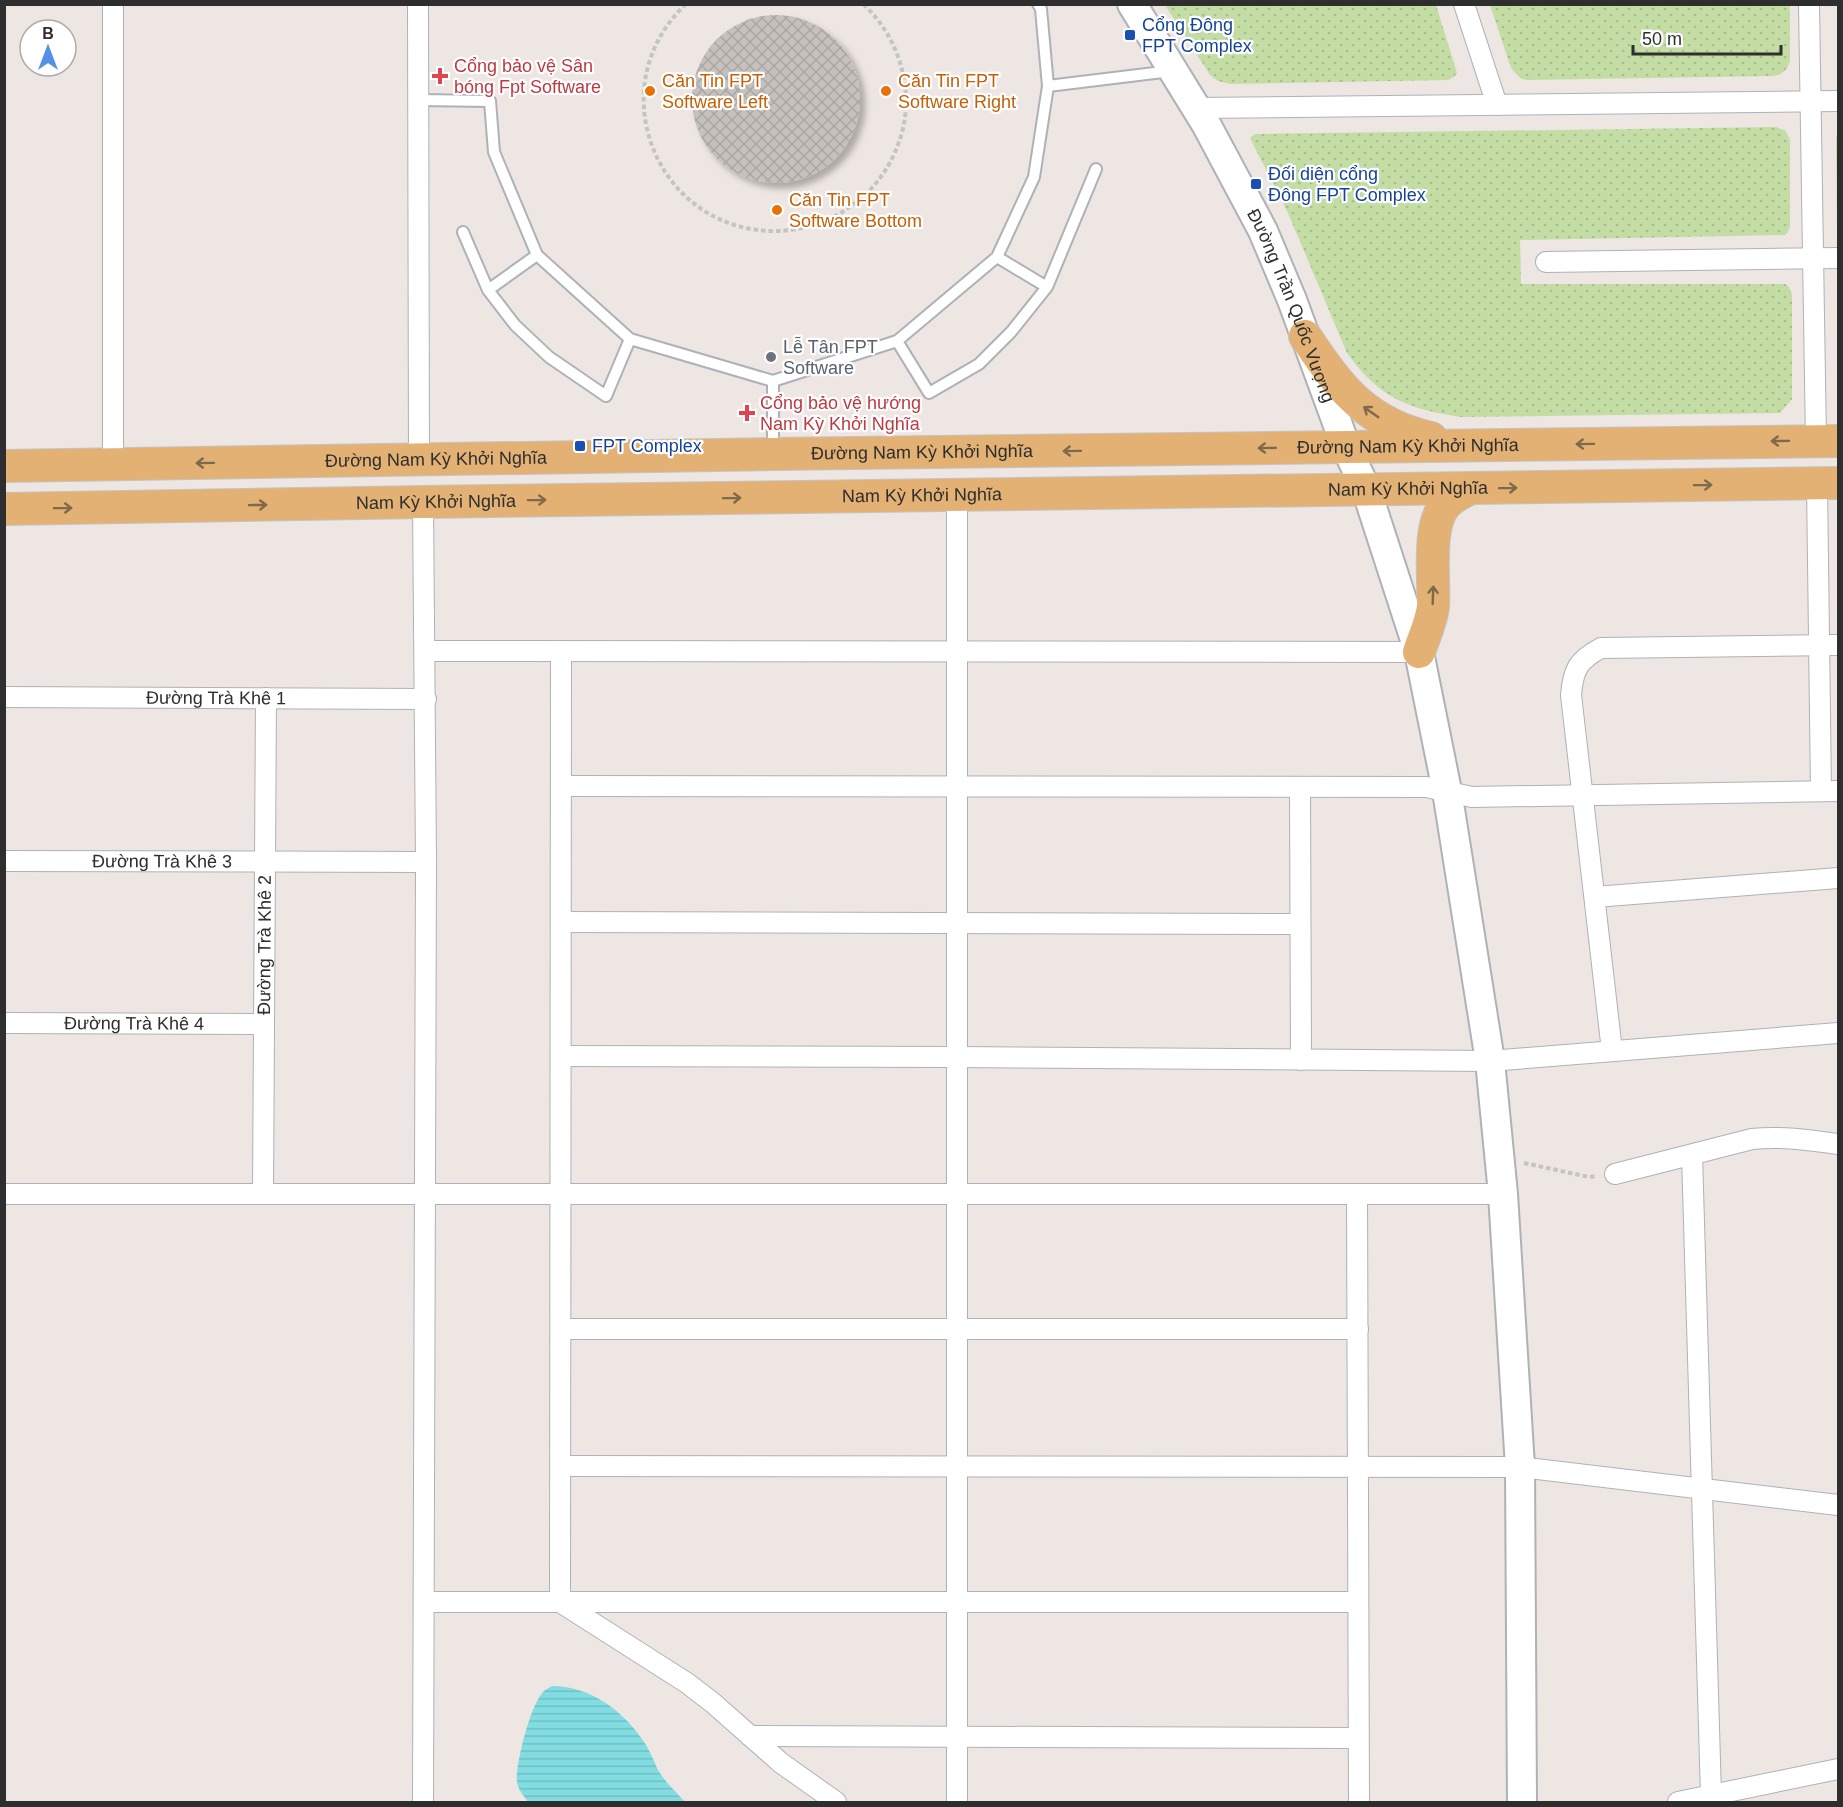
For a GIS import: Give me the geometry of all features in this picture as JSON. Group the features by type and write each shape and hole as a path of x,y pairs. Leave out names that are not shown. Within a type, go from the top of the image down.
{"main road":[{"path":"1305,336 1334,378 1368,411 1403,430 1464,446"},
{"name":"Đường Nam Kỳ Khởi Nghĩa","path":"4,466 1827,441"},
{"name":"Nam Kỳ Khởi Nghĩa","path":"4,509 1828,483"},
{"path":"1419,651 1432,612 1435,529 1439,515 1446,504 1457,495 1471,489"}],"street":[{"path":"113,4 113,464"},
{"path":"418,4 419,460"},
{"name":"Đường Trần Quốc Vượng","path":"1132,4 1197,108 1263,231 1346,447 1366,489 1419,651 1447,791 1490,1061 1503,1194 1520,1467 1522,1803"},
{"path":"1464,4 1497,105"},
{"path":"1809,4 1812,258 1827,441"},
{"path":"1197,108 1839,101"},
{"path":"1546,262 1839,258"},
{"path":"562,786 1426,787 1472,797 1830,791 1828,483"},
{"path":"957,494 957,1803"},
{"path":"423,502 426,699 423,1803"},
{"path":"1612,1051 1571,695 1572,679 1577,667 1587,655 1601,648 1829,645"},
{"path":"425,651 1419,651"},
{"path":"560,1602 561,651"},
{"name":"Đường Trà Khê 1","path":"4,697 426,699"},
{"name":"Đường Trà Khê 2","path":"263,1193 266,698"},
{"path":"1300,788 1301,1060"},
{"name":"Đường Trà Khê 3","path":"4,861 426,862"},
{"path":"1595,897 1839,878"},
{"path":"561,922 1300,924"},
{"name":"Đường Trà Khê 4","path":"4,1023 264,1024"},
{"path":"561,1056 1490,1061 1839,1033"},
{"path":"1615,1174 1752,1139 1790,1138 1839,1144"},
{"path":"1692,1155 1711,1795"},
{"path":"4,1194 1503,1194"},
{"path":"1358,1194 1359,1803"},
{"path":"561,1329 1358,1329"},
{"path":"561,1466 1520,1467 1839,1505"},
{"path":"424,1602 1358,1602"},
{"path":"560,1602 687,1683 805,1782 836,1803"},
{"path":"750,1736 1358,1738"},
{"path":"1678,1803 1839,1769"}],"lane":[{"path":"418,100 490,101 494,152 537,255 630,339 773,381 897,341 997,257 1034,177 1048,86 1041,9 1038,4"},
{"path":"1048,86 1174,70"},
{"path":"897,341 929,393 979,364 1011,332 1047,287 1096,169"},
{"path":"463,232 488,290 515,326 549,357 606,396 630,339"},
{"path":"488,290 537,255"},
{"path":"997,257 1047,287"},
{"path":"773,381 773,454"}],"path":[{"path":"686,4 663,31 648,67 643,105 650,142 668,177 680,192 695,204 729,223 767,231 786,231 815,225 848,209 876,184 895,153 906,108 903,71 890,37 863,4"},
{"path":"1499,1158 1589,1177 1615,1174"}],"green space":[{"path":"1165,5 1436,5 1457,73 1448,80 1230,84 1218,81 1210,75"},
{"path":"1490,5 1790,5 1790,60 1784,71 1773,76 1526,80 1520,78 1511,68"},
{"path":"1776,127 1786,131 1790,140 1790,227 1785,235 1520,240 1521,284 1785,284 1792,295 1792,399 1780,413 1461,417 1425,410 1396,399 1371,381 1347,353 1288,213 1250,138 1255,134"},
{"path":"1838,130 1838,230 1836,139"}],"water":[{"path":"552,1686 567,1687 594,1696 618,1712 638,1733 658,1770 685,1802 528,1802 517,1782 521,1749 534,1707 544,1691"}],"building":[{"path":"776,15 792,16 808,21 836,39 854,67 859,83 859,115 854,131 836,159 808,177 792,182 776,183 760,182 744,177 716,159 698,131 693,115 692,99 693,83 698,67 716,39 744,21 760,16"}],"place":[{"name":"Cổng Đông FPT Complex","path":"1130,35"},
{"name":"Cổng bảo vệ Sân bóng Fpt Software","path":"440,76"},
{"name":"Căn Tin FPT Software Left","path":"650,91"},
{"name":"Căn Tin FPT Software Right","path":"886,91"},
{"name":"Đối diện cổng Đông FPT Complex","path":"1256,184"},
{"name":"Căn Tin FPT Software Bottom","path":"777,210"},
{"name":"Lễ Tân FPT Software","path":"771,357"},
{"name":"Cổng bảo vệ hướng Nam Kỳ Khởi Nghĩa","path":"747,413"},
{"name":"FPT Complex","path":"580,446"}]}
